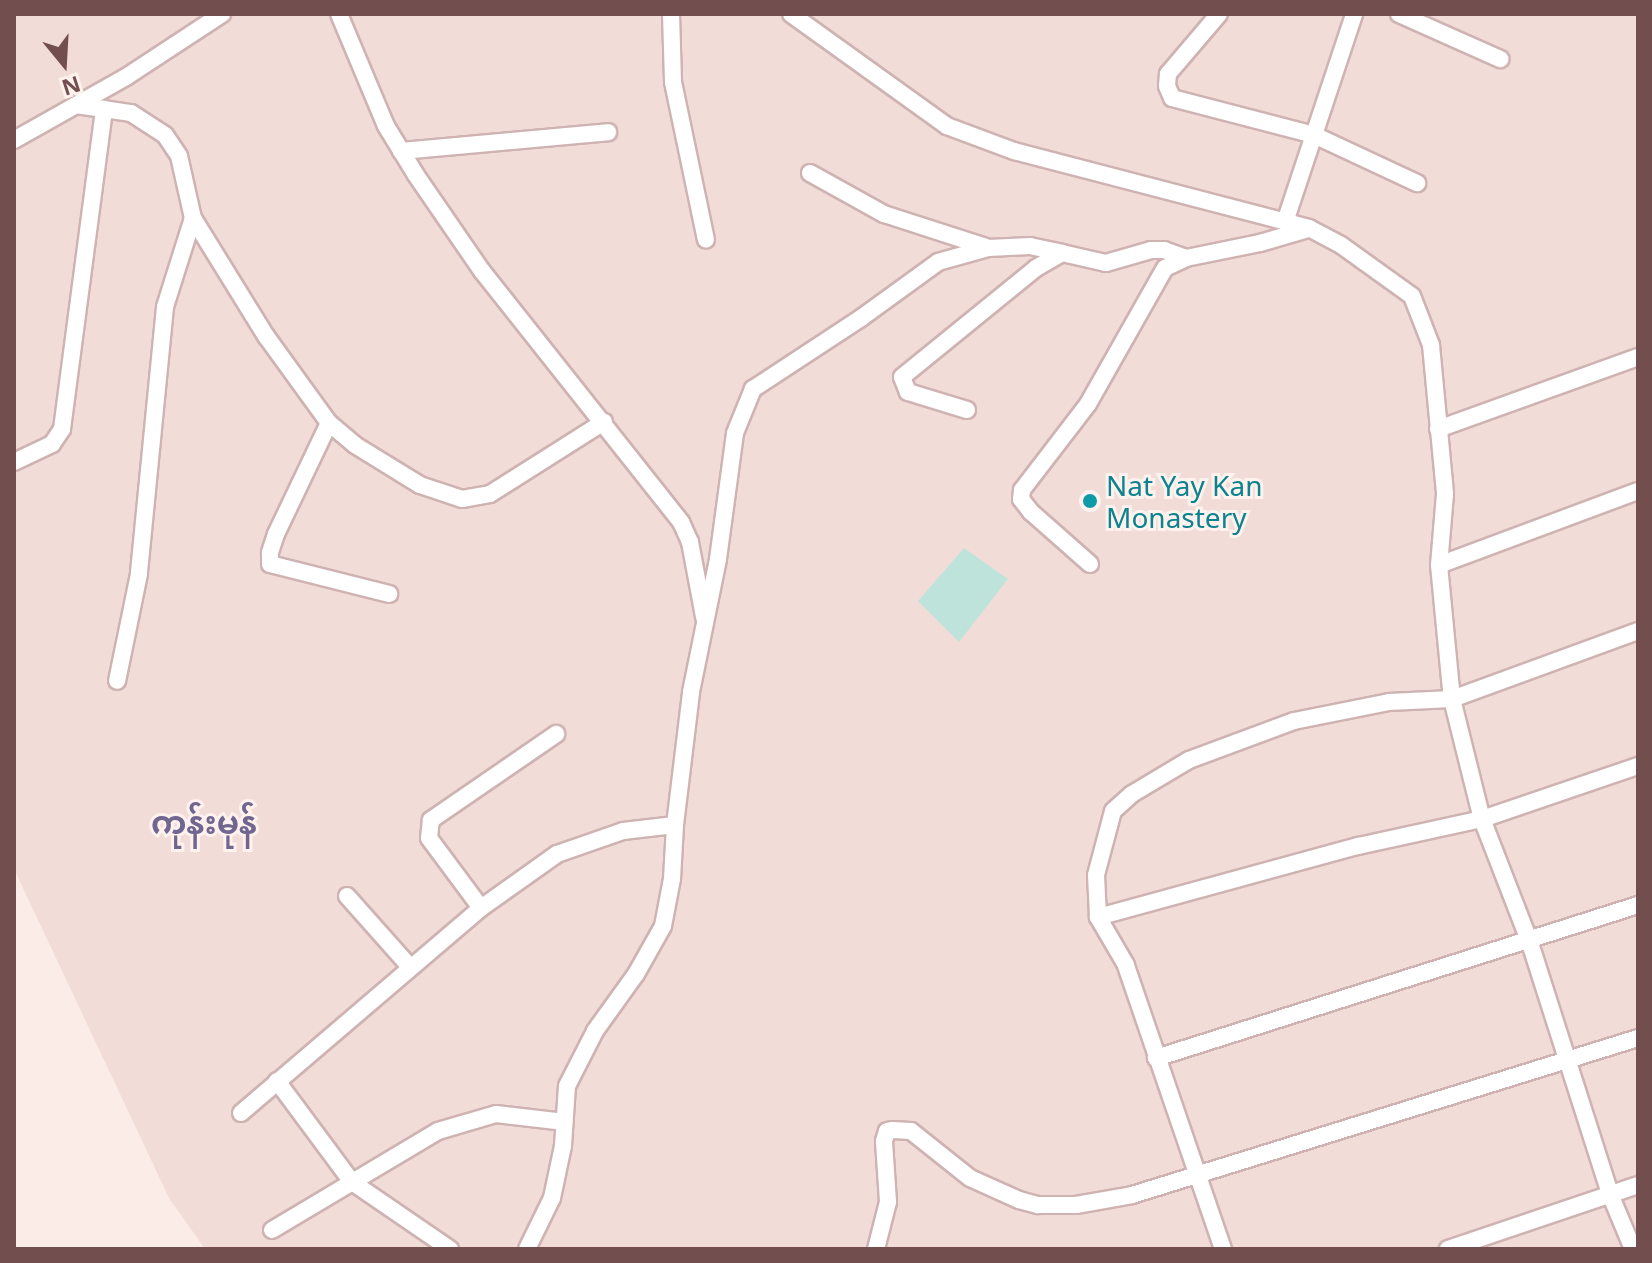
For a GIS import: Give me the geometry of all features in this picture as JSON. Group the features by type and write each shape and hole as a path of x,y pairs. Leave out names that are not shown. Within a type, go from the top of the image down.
{"street":[{"path":"14,140 222,14"},
{"path":"339,14 386,126 401,151 482,271 681,522 690,542 705,623"},
{"path":"671,14 673,82 706,240"},
{"path":"791,14 947,126 1014,151 1309,228 1341,245 1412,296 1431,345 1445,494 1439,565 1452,699 1482,819 1530,943 1610,1194 1633,1249"},
{"path":"1219,14 1168,74 1167,86 1172,98 1314,135 1417,183"},
{"path":"1285,222 1354,14"},
{"path":"1399,14 1500,59"},
{"path":"76,105 131,113 165,135 179,156 193,218 266,336 329,423 355,445 420,485 462,499 490,494 604,422"},
{"path":"14,462 52,444 62,429 104,109"},
{"path":"401,151 608,132"},
{"path":"810,173 884,214 988,248"},
{"path":"117,681 139,574 165,307 193,218"},
{"path":"1090,564 1031,512 1021,499 1022,490 1088,404 1165,268 1186,258 1260,243 1309,228"},
{"path":"527,1249 552,1198 565,1122 567,1086 595,1031 636,974 663,926 672,879 675,825 691,692 718,559 735,433 753,389 861,318 938,262 988,248 1030,246 1106,263 1151,250 1164,250 1186,258"},
{"path":"967,410 908,392 902,377 1036,268 1062,253"},
{"path":"1438,429 1638,357"},
{"path":"329,423 276,534 270,564 389,594"},
{"path":"1439,565 1638,491"},
{"path":"1223,1249 1126,965 1098,917 1096,875 1113,811 1132,794 1189,760 1294,721 1389,702 1452,699 1638,631"},
{"path":"481,908 429,838 431,820 556,734"},
{"path":"1098,917 1358,846 1482,819 1638,766"},
{"path":"241,1113 481,908 557,854 623,831 675,825"},
{"path":"347,896 410,967"},
{"path":"1156,1058 1530,943 1638,905"},
{"path":"876,1249 888,1202 884,1141 887,1131 911,1131 970,1178 1038,1205 1076,1205 1132,1195 1638,1038"},
{"path":"277,1081 352,1182 450,1249"},
{"path":"272,1230 438,1131 496,1114 565,1122"},
{"path":"1448,1249 1638,1185"}],"shaded area":[{"path":"14,14 1638,14 1638,1249 205,1249 169,1198 14,869"}],"water":[{"path":"964,548 1008,579 959,642 918,601"}],"place":[{"name":"Nat Yay Kan Monastery","path":"1090,501"}],"district":[{"name":"ကုန်းမုန်","path":"204,822"}]}
